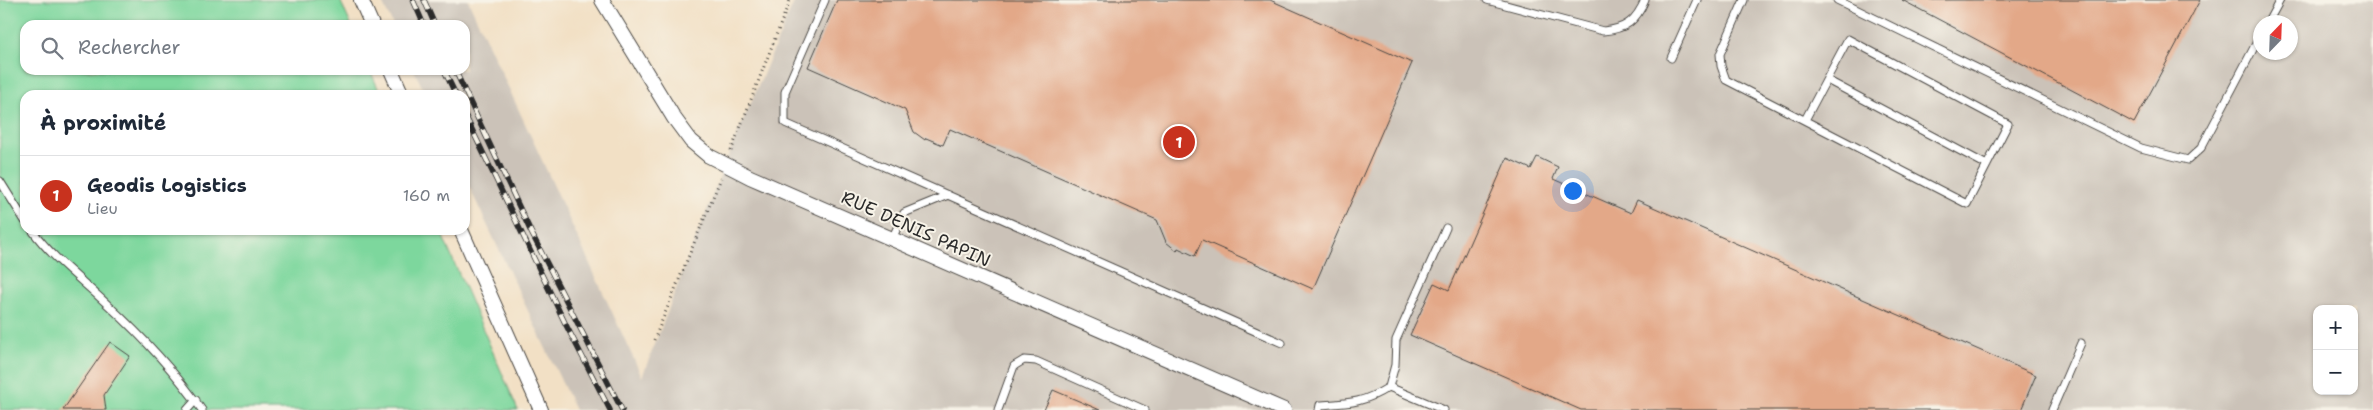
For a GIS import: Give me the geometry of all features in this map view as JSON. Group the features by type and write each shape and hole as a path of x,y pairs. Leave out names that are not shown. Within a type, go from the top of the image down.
{"street":[{"path":"361,0 370,20"},
{"name":"RUE DENIS PAPIN","path":"602,0 674,118 691,140 708,156 750,177 1284,410"},
{"path":"393,75 400,90"},
{"path":"463,235 541,410"}],"lane":[{"path":"825,0 785,92 785,123 1282,343"},
{"path":"1487,0 1603,31 1620,30 1640,13 1645,0"},
{"path":"1671,58 1696,0"},
{"path":"1744,0 1720,54 1721,66 1726,80 1967,204 2008,124 1848,39 1805,120"},
{"path":"1837,0 2141,148 2188,160 2201,148 2253,49"},
{"path":"2272,15 2280,0"},
{"path":"1826,80 1987,166"},
{"path":"0,181 20,213"},
{"path":"892,239 904,214 948,195"},
{"path":"1318,410 1320,405 1357,402 1371,398 1389,387 1395,365 1396,340 1446,228"},
{"path":"36,235 47,250 109,306 174,371 202,410"},
{"path":"2052,410 2081,343"},
{"path":"998,410 1014,366 1024,360 1036,361 1145,410"},
{"path":"1389,387 1444,410"},
{"path":"188,410 196,400"}],"shaded area":[{"path":"381,0 468,0 642,377 728,156 795,0 2373,0 2373,410 575,410 470,189 470,90 424,90 416,75 470,75 470,20 391,20"}],"green space":[{"path":"0,0 340,0 349,20 20,20 20,75 372,75 379,90 20,90 20,235 442,235 518,410 0,410"}],"building":[{"path":"837,0 1270,0 1412,63 1313,289 1202,240 1195,256 1178,248 1177,251 1166,242 1157,220 950,129 943,145 926,138 925,140 914,132 905,110 808,67"},
{"path":"1902,0 2200,0 2134,123"},
{"path":"1537,157 1558,167 1553,179 1631,213 1637,200 2036,375 2021,410 1581,410 1410,335 1434,283 1449,290 1507,158 1531,169"},
{"path":"110,342 130,356 104,395 106,410 63,410"},
{"path":"1053,390 1100,410 1044,410"}],"railway":[{"path":"413,0 422,20"},
{"path":"424,0 433,20"},
{"path":"446,75 454,90"},
{"path":"457,75 464,90"},
{"path":"470,102 531,232 622,410"},
{"path":"470,125 566,325 610,410"}],"place":[{"name":"Geodis Logistics","path":"1179,142"}]}
